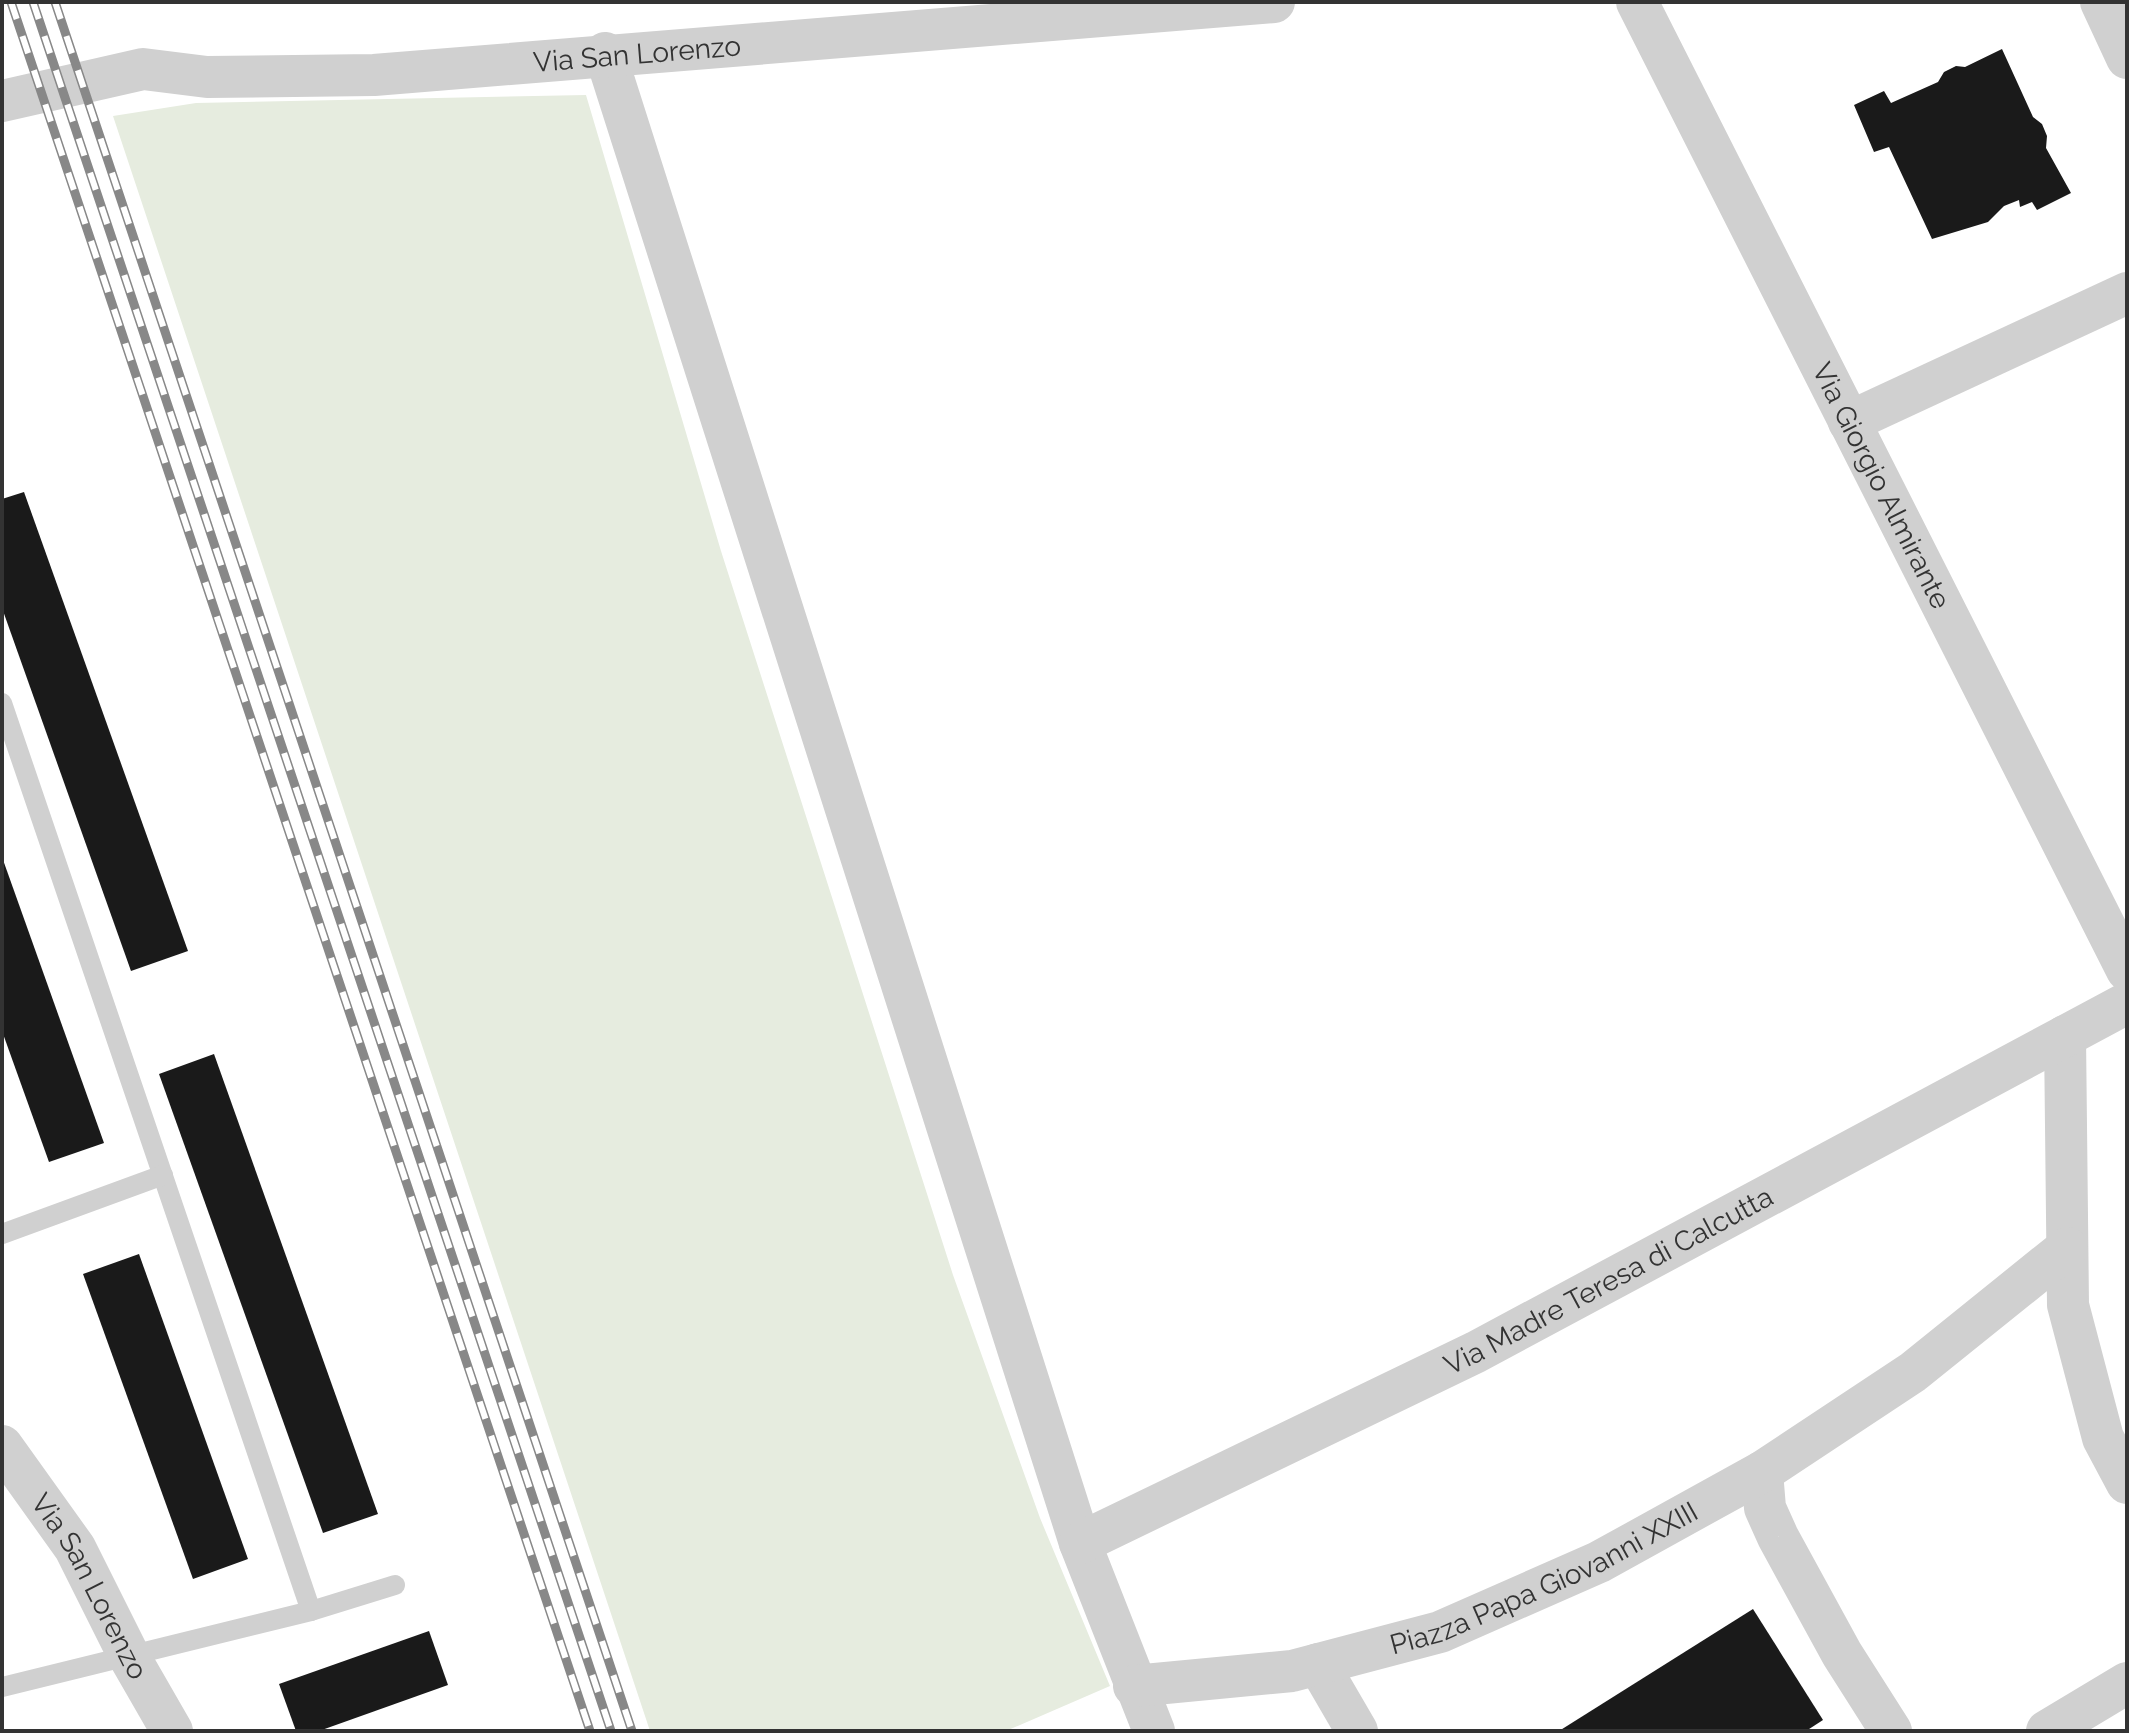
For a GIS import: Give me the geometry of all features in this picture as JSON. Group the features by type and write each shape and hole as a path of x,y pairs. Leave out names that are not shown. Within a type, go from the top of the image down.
{"street":[{"name":"Via San Lorenzo","path":"2,101 143,69 207,77 374,75 605,53 1274,2"},
{"name":"Via Giorgio Almirante","path":"1637,2 2127,970"},
{"path":"2101,2 2127,58"},
{"path":"605,53 1080,1543 1154,1731"},
{"path":"1849,422 2127,293"},
{"name":"Via Madre Teresa di Calcutta","path":"1080,1543 1476,1352 2127,1003"},
{"path":"2065,1036 2068,1305 2103,1438 2127,1483"},
{"name":"Piazza Papa Giovanni XXIII","path":"1134,1686 1292,1671 1440,1632 1599,1562 1762,1472 1913,1372 2067,1248"},
{"name":"Via San Lorenzo","path":"2,1446 75,1548 130,1658 172,1731"},
{"path":"1762,1472 1765,1508 1778,1537 1842,1654 1891,1731"},
{"path":"1318,1664 1357,1731"},
{"path":"2047,1731 2127,1683"}],"lane":[{"path":"2,703 311,1611"},
{"path":"2,1234 163,1175"},
{"path":"2,1687 130,1658 311,1611 395,1585"}],"shaded area":[{"path":"586,95 721,551 953,1275 1040,1518 1110,1686 1006,1731 650,1731 113,116 196,103"}],"building":[{"path":"2002,49 2033,117 2042,124 2047,136 2046,148 2071,193 2037,210 2032,202 2020,207 2019,200 2004,206 1988,222 1932,239 1889,147 1874,152 1854,105 1884,91 1891,103 1938,82 1944,72 1956,66 1965,67"},
{"path":"24,492 188,951 131,971 2,608 2,499"},
{"path":"2,857 104,1143 49,1162 2,1031"},
{"path":"214,1054 378,1514 323,1533 159,1074"},
{"path":"139,1254 248,1559 193,1579 83,1274"},
{"path":"1753,1609 1823,1720 1806,1731 1559,1731"},
{"path":"429,1631 448,1685 319,1731 296,1731 279,1684"}],"railway":[{"path":"11,2 590,1731"},
{"path":"33,2 611,1731"},
{"path":"55,2 632,1731"}]}
